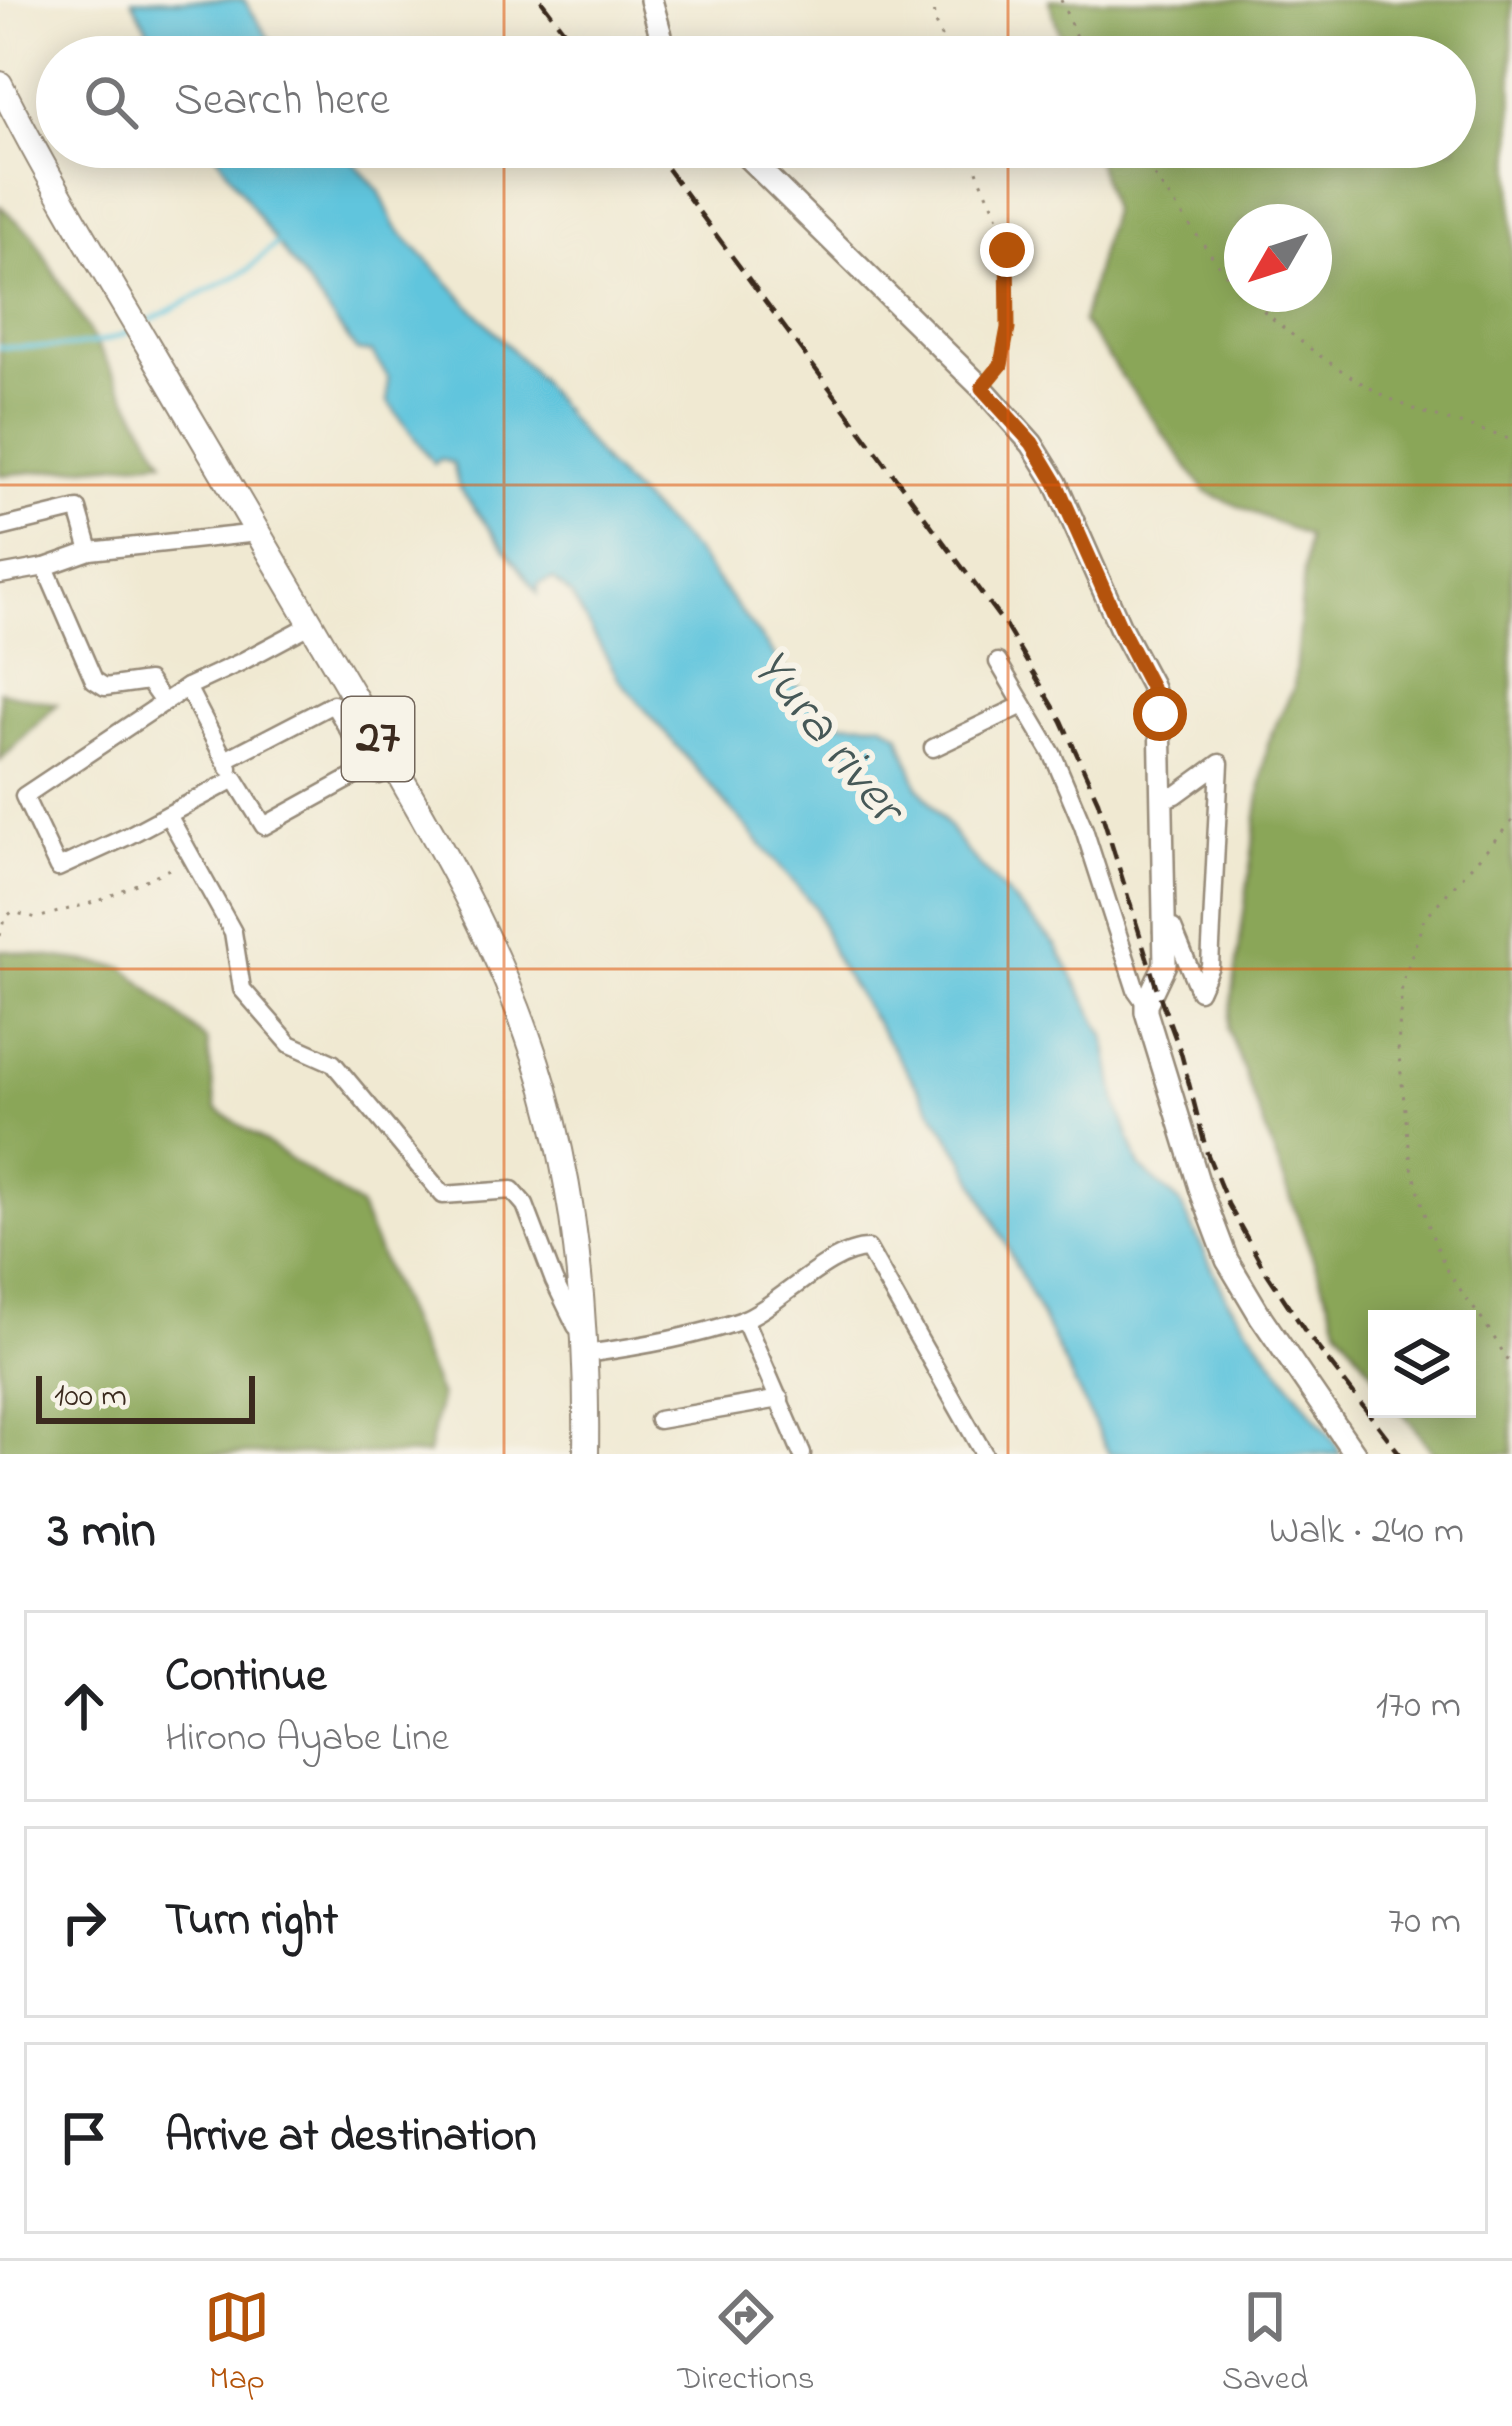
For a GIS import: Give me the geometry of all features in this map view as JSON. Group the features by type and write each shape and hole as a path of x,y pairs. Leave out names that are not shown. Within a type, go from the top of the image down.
{"highway":[{"name":"27","path":"0,83 36,150"},
{"name":"27","path":"45,168 312,624 383,766 474,906 528,1036 558,1142 578,1262 586,1454"}],"main road":[{"path":"651,0 661,36"},
{"path":"757,168 1032,443 1056,483 1150,685 1160,714 1165,964 1146,1004 1195,1172 1227,1260 1355,1454"}],"street":[{"path":"0,528 78,509 90,551"},
{"path":"0,575 90,551 258,533"},
{"path":"44,566 94,680 105,687 148,682 163,702"},
{"path":"235,779 58,868 24,796 187,687 312,624"},
{"path":"998,662 1053,755 1083,826 1136,990 1146,1004"},
{"path":"187,687 225,760 235,779 264,826 383,766 333,704 225,760"},
{"path":"933,748 1023,705"},
{"path":"1160,800 1177,795 1220,764 1210,966 1199,991 1172,928 1162,931"},
{"path":"168,814 233,932 242,989 290,1044 333,1063 443,1195 512,1190 526,1205 554,1281 576,1325 583,1327"},
{"path":"585,1354 639,1346 744,1319 821,1268 858,1249 868,1250 985,1454"},
{"path":"744,1319 802,1454"},
{"path":"658,1420 780,1399"}],"path":[{"path":"933,0 941,36"},
{"path":"1060,0 1075,36"},
{"path":"978,168 1007,250 1008,328 1001,365 982,388"},
{"path":"1148,168 1224,272"},
{"path":"1263,312 1375,390 1412,408 1512,440"},
{"path":"1512,821 1424,920 1402,984 1398,1047 1411,1164 1430,1230 1447,1271 1512,1367"},
{"path":"0,936 4,919 13,912 38,918 100,900 192,859"}],"green space":[{"path":"1049,0 1512,0 1512,1454 1434,1454 1407,1418 1476,1418 1476,1310 1368,1310 1368,1366 1338,1326 1228,1029 1267,743 1294,687 1307,536 1206,492 1082,322 1111,210 1099,168 1476,168 1476,36 1060,36"},
{"path":"0,206 32,234 164,460 0,475"},
{"path":"0,691 57,704 0,761"},
{"path":"0,950 124,967 207,1041 216,1109 359,1206 440,1397 428,1454 0,1454"}],"water":[{"path":"132,0 244,0 267,36 152,36"},
{"name":"Yura river","path":"226,168 359,168 379,191 395,226 530,369 607,467 695,552 825,722 882,723 899,734 917,784 966,851 1056,945 1105,1036 1117,1103 1140,1167 1180,1203 1228,1300 1340,1454 1109,1454 965,1161 836,961 814,906 619,679 571,595 553,579 538,584 538,593 459,488 453,463 440,459 434,464 388,402 388,377 372,353 357,351"}],"waterway":[{"path":"145,323 248,270 278,242"},
{"path":"0,347 83,345 130,331"}],"railway":[{"path":"541,0 568,36"},
{"path":"667,168 1005,625 1062,721 1098,801 1181,1053 1207,1153 1228,1204 1305,1331 1400,1454"}],"route":[{"path":"1007,250 1008,328 1001,365 982,388 1032,443 1056,483 1160,714"}]}
